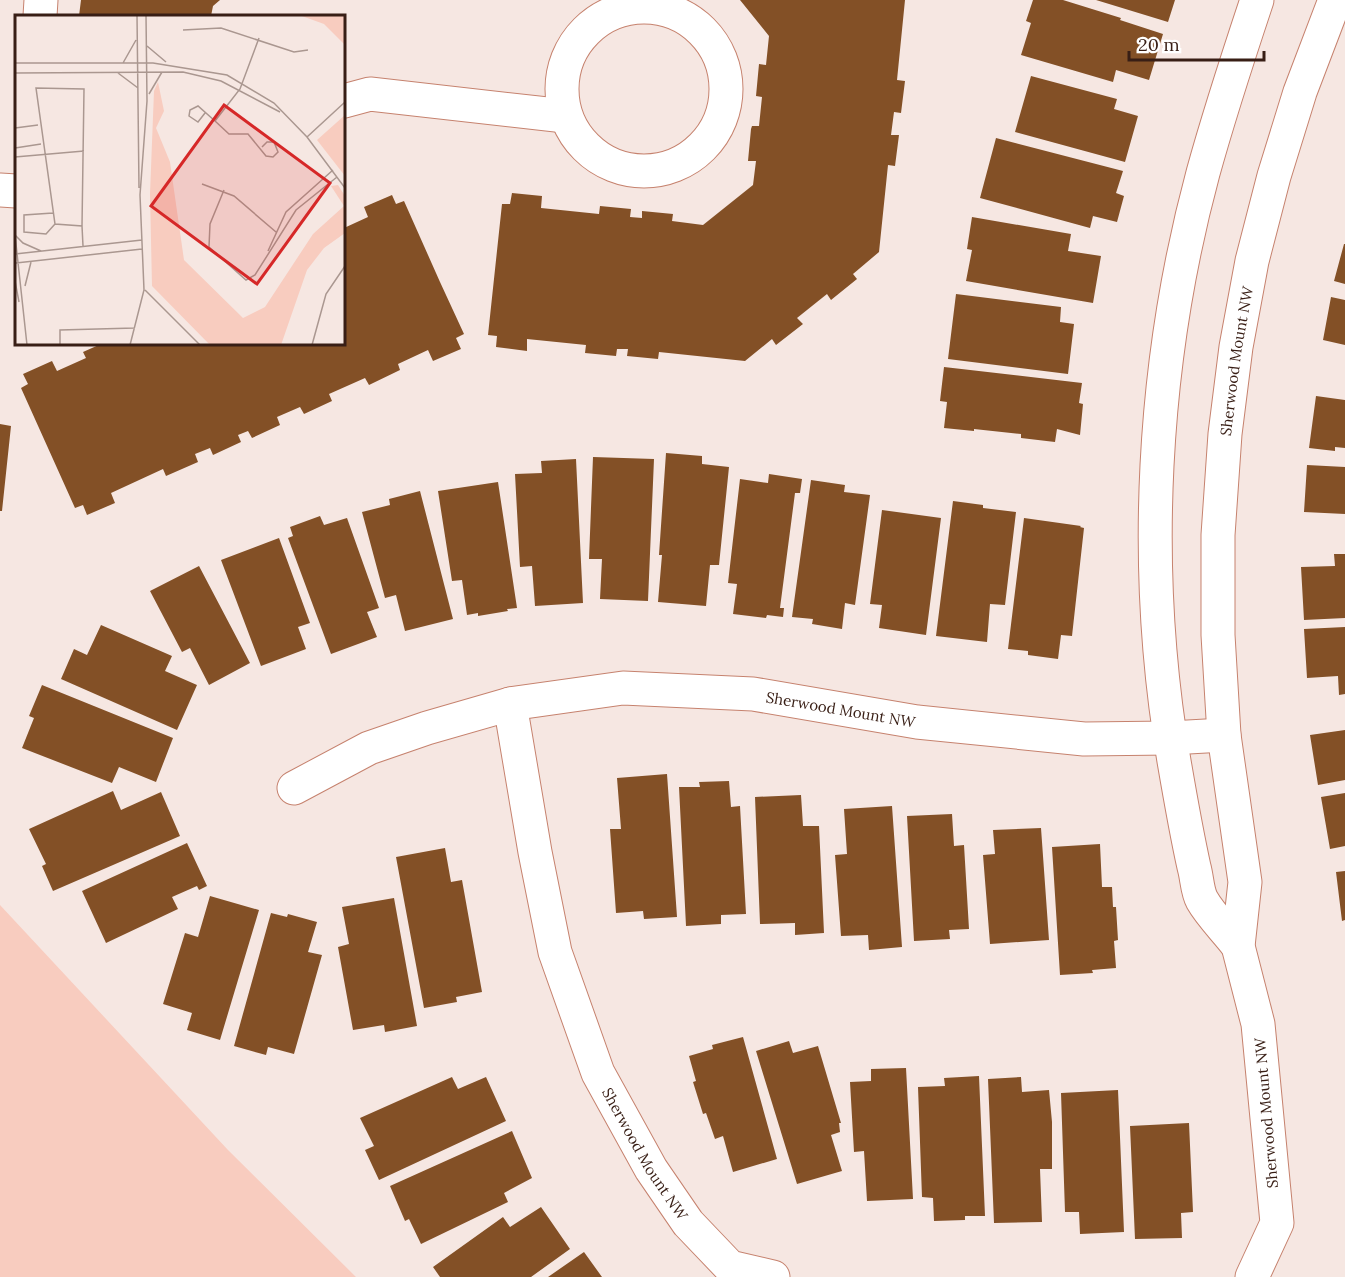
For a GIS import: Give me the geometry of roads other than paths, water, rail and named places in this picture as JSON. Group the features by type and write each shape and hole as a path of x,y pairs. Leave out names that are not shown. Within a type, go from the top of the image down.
{"street":[{"path":"40,15 41,0"},
{"name":"Sherwood Mount NW","path":"1238,946 1202,899 1184,819 1170,738 1161,661 1156,505 1161,421 1170,339 1184,256 1203,174 1257,0"},
{"name":"Sherwood Mount NW","path":"1252,1277 1276,1223 1258,1024 1238,946 1245,882 1224,735 1218,635 1218,535 1225,434 1236,347 1252,261 1274,176 1300,92 1335,0"},
{"path":"636,6 673,11 704,31 723,62 727,99 715,134 688,160 653,172 616,168 585,148 565,117 561,80 574,44 601,19 636,6"},
{"path":"345,101 370,94 565,117"},
{"path":"0,190 15,191"},
{"name":"Sherwood Mount NW","path":"294,788 369,748 426,728 510,704 623,688 753,694 917,722 1084,738 1170,738 1224,735"},
{"name":"Sherwood Mount NW","path":"510,704 535,852 555,952 598,1072 651,1169 688,1223 730,1268 773,1277"}]}
